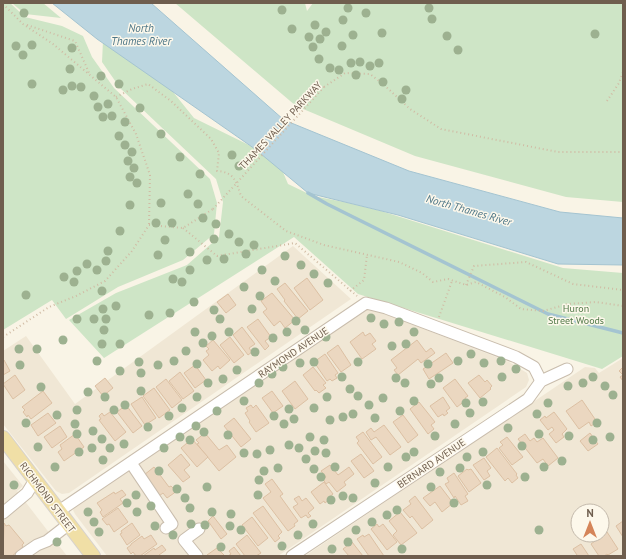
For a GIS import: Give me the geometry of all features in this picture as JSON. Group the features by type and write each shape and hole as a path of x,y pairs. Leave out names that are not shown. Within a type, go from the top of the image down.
{"main road":[{"name":"RICHMOND STREET","path":"4,442 93,556"}],"street":[{"path":"366,303 386,308 516,357 534,367 541,380 566,369"},
{"name":"RAYMOND AVENUE","path":"59,511 366,303"},
{"name":"BERNARD AVENUE","path":"292,556 528,399 541,380"},
{"path":"131,462 172,524 166,528"},
{"path":"3,513 27,493 35,480"},
{"path":"21,556 37,545 47,541 69,524"},
{"path":"197,556 184,540 199,529"}],"path":[{"path":"3,4 24,24 53,44 116,97 136,134 150,175 149,225 132,252 105,281 76,296 49,307 3,337"},
{"path":"24,24 75,41 91,76"},
{"path":"607,101 619,83 623,72"},
{"name":"THAMES VALLEY PARKWAY","path":"183,228 213,209 324,87 345,73 370,74 410,109 441,129 558,152 623,152"},
{"path":"116,97 132,89 148,84 172,101 211,139 218,153 217,171 226,172 232,176 241,196 286,231 324,245 398,262 422,273 433,282 448,280 466,285 476,282 505,297 521,309 543,311 568,304 596,302 623,306"},
{"path":"149,225 183,228 217,256 294,243 366,303"},
{"path":"350,291 364,280 367,255"},
{"path":"466,285 474,266 526,262 573,284 623,290"},
{"path":"436,327 452,281"}],"shaded area":[{"path":"293,246 351,299 69,493 62,494 56,491 3,424 3,351 26,336 75,404"},
{"path":"365,310 375,310 509,362 527,373 529,380 526,387 278,556 107,556 75,514 73,510 75,506"},
{"path":"623,358 623,556 305,556 585,367 595,368 599,373"},
{"path":"3,461 23,486 17,491 67,556 3,556"}],"green space":[{"path":"3,3 10,3 25,17 62,26 83,36 92,57 114,88 210,179 217,203 214,234 183,260 118,287 66,319 52,300 3,330"},
{"path":"12,3 43,3 61,18 25,14"},
{"path":"175,3 305,3 307,11 313,3 623,3 623,202 566,197 415,156 296,106"},
{"name":"Huron Street Woods","path":"103,41 165,82 194,118 261,151 280,165 288,184 313,196 381,211 563,268 623,273 623,356 602,369 358,294 294,237 104,358 69,320 116,293 187,265 219,237 223,202 216,179 120,88 102,62"}],"water":[{"name":"North Thames River","path":"52,3 151,3 284,120 409,171 560,212 623,218 623,265 558,264 398,215 308,193 255,149 97,39"}],"building":[{"path":"307,278 323,300 310,310 294,288"},
{"path":"285,283 308,311 298,319 277,289"},
{"path":"272,293 295,320 285,328 280,321 274,326 263,312 267,309 261,301"},
{"path":"228,294 236,305 226,313 217,302"},
{"path":"258,319 271,337 265,341 269,346 265,350 247,327"},
{"path":"242,327 255,344 249,348 252,352 248,355 233,335"},
{"path":"363,332 365,336 370,333 376,341 372,344 376,349 362,359 350,342"},
{"path":"230,337 244,355 234,363 220,345"},
{"path":"213,340 230,360 220,369 218,366 212,371 203,360 209,355 206,351 209,349 206,346"},
{"path":"417,340 426,352 431,348 435,353 421,363 418,359 398,375 394,370 397,368 391,360"},
{"path":"338,345 351,365 341,372 327,353"},
{"path":"446,353 453,363 429,379 423,369"},
{"path":"325,354 338,373 335,375 337,378 332,381 330,379 327,381 314,362"},
{"path":"4,360 10,371 3,375 3,361"},
{"path":"195,365 206,380 195,388 184,373"},
{"path":"313,367 326,383 323,385 326,388 319,393 316,390 315,391 303,375"},
{"path":"623,367 623,375 619,371"},
{"path":"180,372 194,391 183,399 169,381"},
{"path":"15,375 25,390 13,399 3,384"},
{"path":"479,375 485,382 487,380 492,386 490,388 491,389 480,398 468,383"},
{"path":"105,378 113,388 103,396 95,386"},
{"path":"166,379 182,400 172,408 156,387"},
{"path":"455,379 468,396 465,398 466,400 457,407 443,388"},
{"path":"295,381 308,399 295,409 282,391"},
{"path":"154,388 170,410 159,418 143,396"},
{"path":"43,391 52,403 31,419 28,415 27,417 23,412 25,410 22,407"},
{"path":"272,391 283,406 273,413 262,398"},
{"path":"142,397 156,418 145,425 131,404"},
{"path":"443,397 450,408 446,411 448,413 444,416 443,414 438,417 430,406"},
{"path":"582,400 597,422 591,426 589,422 579,429 566,411"},
{"path":"419,402 435,422 431,425 434,429 428,434 410,409"},
{"path":"126,405 142,426 133,433 117,412"},
{"path":"251,405 253,408 256,405 269,423 256,432 245,413 248,411 246,408"},
{"path":"110,412 126,432 115,441 99,420 101,419 99,416 102,413 104,416"},
{"path":"554,412 567,429 562,434 564,437 556,443 549,434 554,430 552,427 548,430 540,420 545,416 546,418"},
{"path":"48,413 56,423 38,436 31,425"},
{"path":"403,415 418,435 408,443 393,422"},
{"path":"234,418 251,439 241,447 224,426"},
{"path":"384,425 401,447 390,455 376,437 371,440 366,432 371,428 374,432"},
{"path":"60,426 67,437 52,448 44,437"},
{"path":"363,432 382,457 373,464 357,443 359,441 356,437"},
{"path":"205,433 219,450 227,445 236,457 219,471 197,444 199,443 196,440"},
{"path":"590,433 598,444 588,451 580,441"},
{"path":"75,434 84,447 64,461 58,452 62,449 60,445"},
{"path":"525,434 530,441 534,438 537,442 543,438 558,458 548,466 543,459 537,463 518,439"},
{"path":"507,437 523,457 512,465 499,448 503,445 500,442"},
{"path":"192,439 208,457 197,467 181,448"},
{"path":"497,448 517,474 516,475 518,478 512,483 508,478 505,481 486,457"},
{"path":"181,454 190,465 184,470 190,477 183,482 168,465"},
{"path":"361,454 374,471 364,478 351,461"},
{"path":"484,458 491,468 487,471 490,476 484,480 473,465"},
{"path":"330,465 338,475 349,467 354,474 344,482 346,485 337,492 329,482 326,484 323,479 326,477 321,471"},
{"path":"154,467 169,487 174,487 177,491 167,498 163,493 159,496 144,475"},
{"path":"467,469 471,469 481,483 469,492 458,476"},
{"path":"454,473 468,494 465,496 468,501 461,505 455,496 454,498 445,484 449,482 447,478"},
{"path":"272,479 283,494 280,496 298,521 294,524 295,526 288,531 263,498 271,492 265,484"},
{"path":"324,482 333,494 325,503 324,501 320,504 311,492"},
{"path":"440,486 453,503 442,512 435,502 430,506 423,498"},
{"path":"122,490 126,495 120,499 123,503 103,517 100,512 102,510 97,503 114,492 115,494"},
{"path":"299,496 302,501 306,498 314,508 308,513 311,516 308,518 306,515 301,518 293,507 298,504 294,499"},
{"path":"415,496 433,520 422,529 412,516 410,518 403,510 411,504 409,501"},
{"path":"263,506 282,532 278,536 280,538 275,542 253,513"},
{"path":"118,508 128,522 114,532 109,524 107,525 102,519"},
{"path":"400,512 417,533 401,545 393,535 397,531 389,521"},
{"path":"213,516 227,534 221,539 208,521"},
{"path":"252,517 268,538 258,546 242,525"},
{"path":"623,521 623,537 616,526"},
{"path":"4,523 6,526 9,525 24,543 22,545 23,547 12,556 3,556"},
{"path":"132,523 140,535 127,545 120,534 122,533 121,531"},
{"path":"377,524 379,527 383,524 397,542 387,550 371,529"},
{"path":"369,534 384,556 369,556 357,539 363,535 364,537"},
{"path":"151,535 157,544 140,556 136,556 133,552 131,554 127,548 131,544 142,536 144,539"},
{"path":"247,535 261,553 256,556 245,556 236,544"},
{"path":"610,537 618,549 608,555 599,556 591,544 610,543"},
{"path":"352,542 363,556 349,556 343,549"},
{"path":"581,544 589,556 576,556 577,555 573,549"},
{"path":"162,545 166,550 159,555 160,556 143,556 154,548 155,550"},
{"path":"234,547 241,556 228,556 231,554 229,551"},
{"path":"217,548 225,556 207,555"}],"waterway":[{"path":"308,193 327,204 548,314 623,333"}]}
